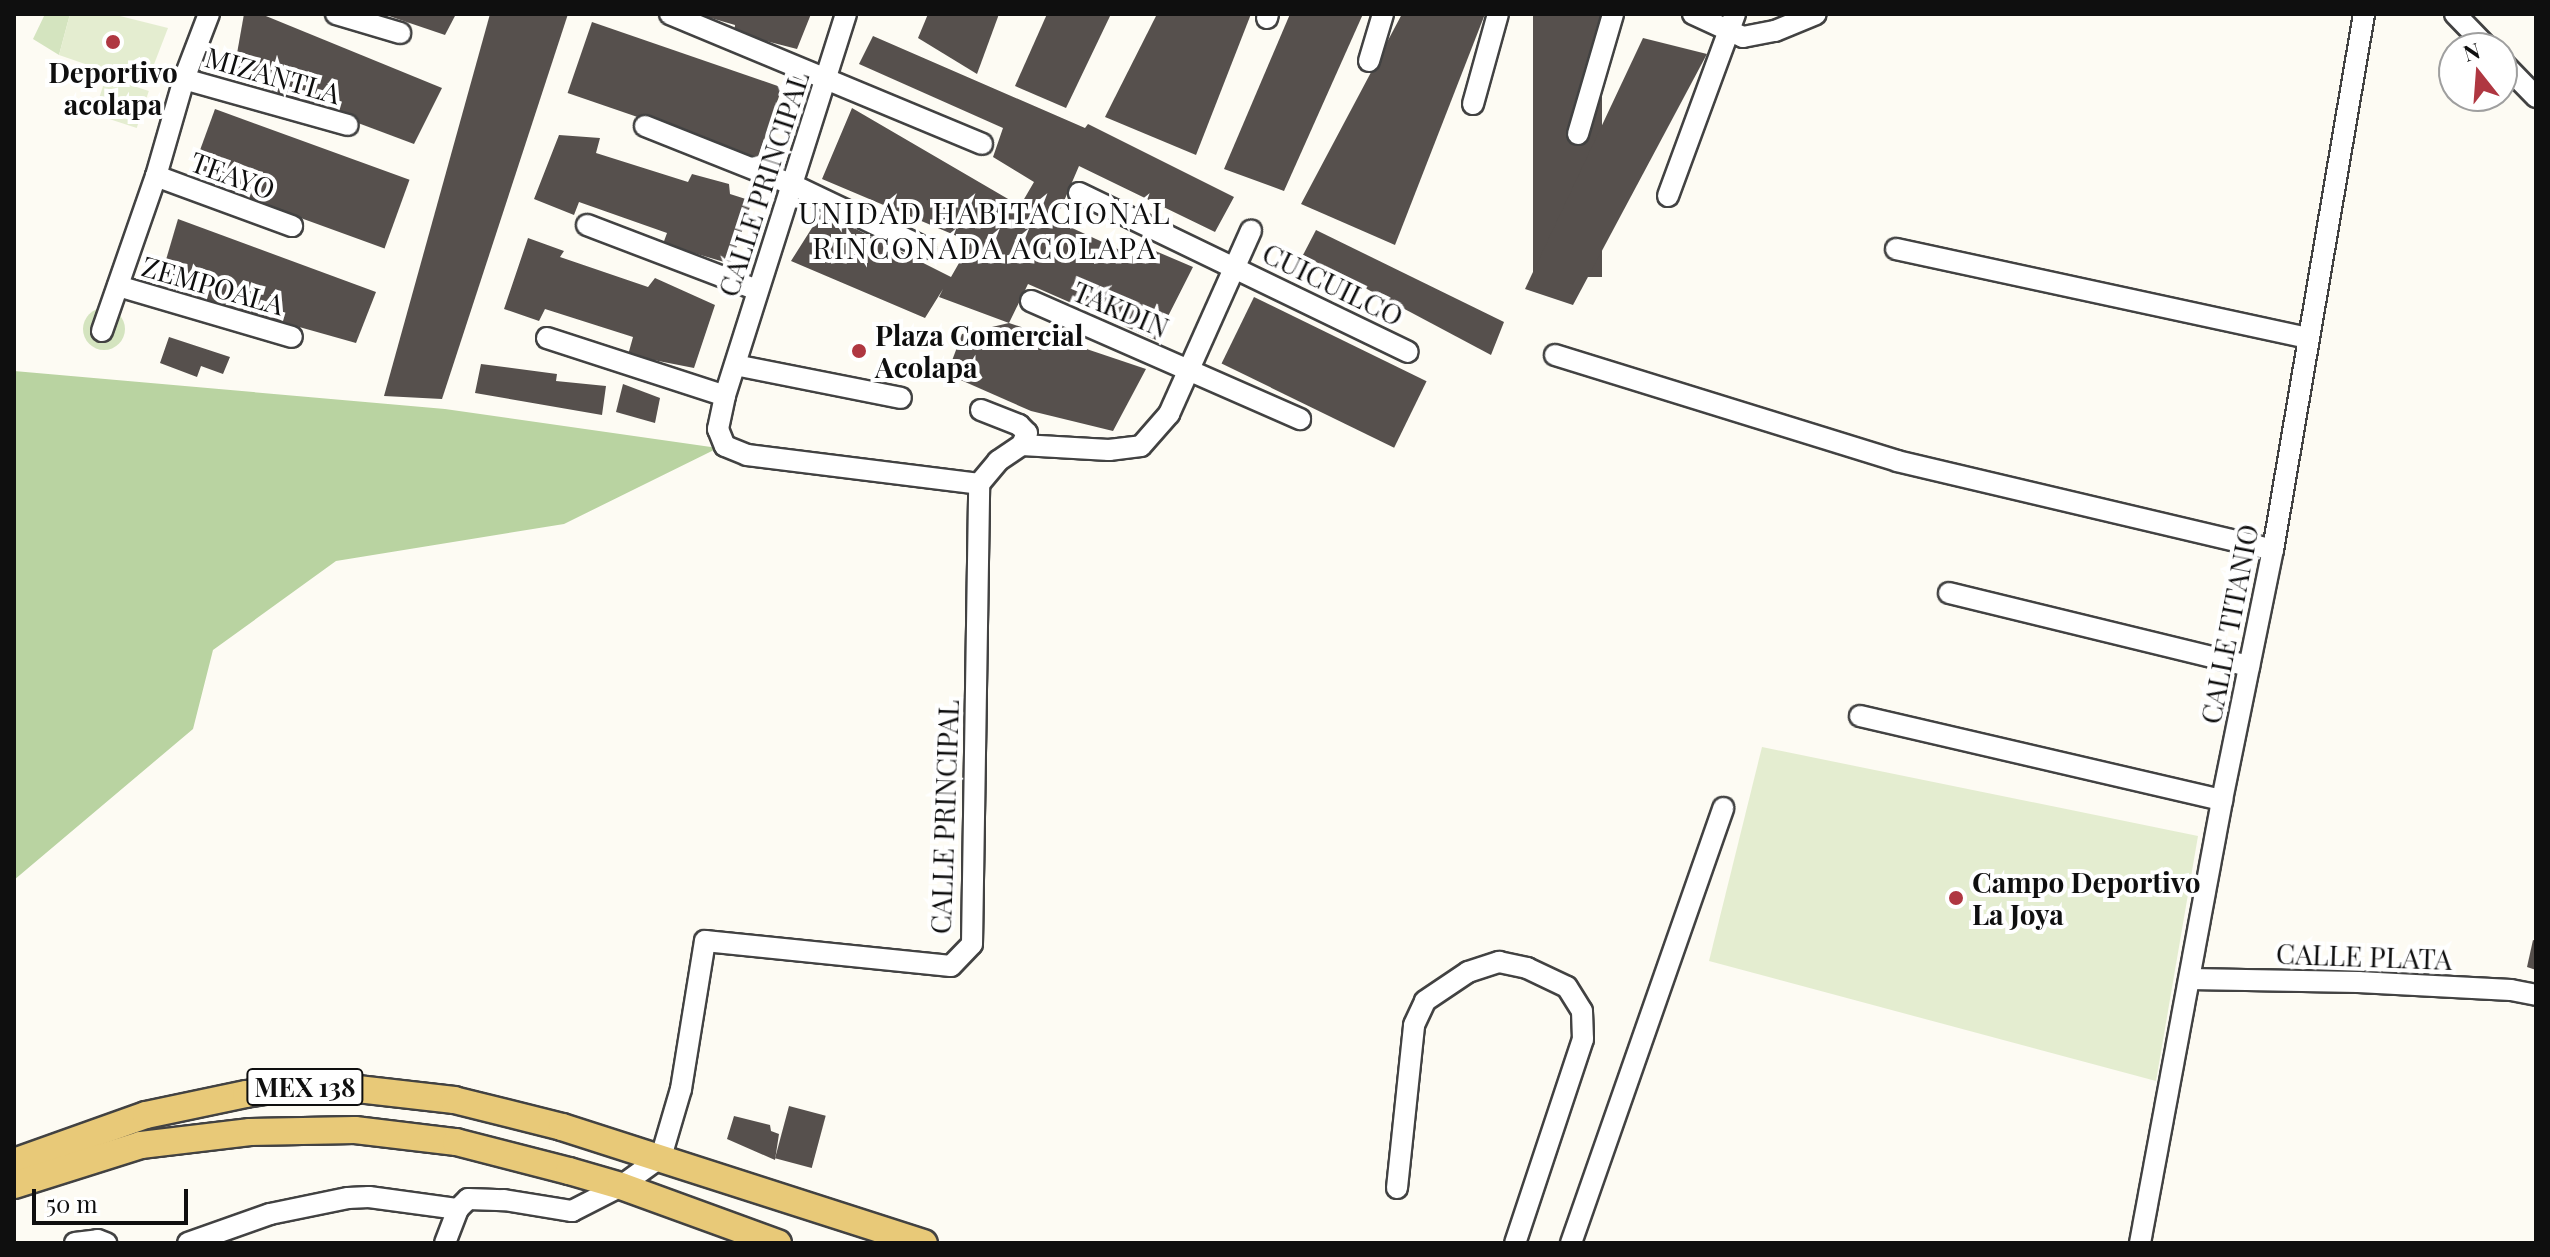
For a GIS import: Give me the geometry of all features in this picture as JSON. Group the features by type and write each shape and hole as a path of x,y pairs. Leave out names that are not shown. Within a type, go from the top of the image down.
{"main road":[{"name":"MEX 138","path":"14,1162 146,1115 291,1087 340,1087 454,1100 575,1130 919,1242"},
{"name":"MEX 138","path":"14,1185 141,1145 194,1137 355,1130 456,1142 621,1186 778,1243"}],"street":[{"path":"102,331 156,176 184,79 209,14"},
{"path":"336,14 400,33"},
{"path":"670,14 982,144"},
{"name":"CALLE PRINCIPAL","path":"661,1157 681,1089 705,941 951,966 972,944 979,484 747,455 725,446 718,429 757,290 846,14"},
{"path":"1369,61 1383,14"},
{"path":"1473,104 1498,14"},
{"path":"1578,134 1613,14"},
{"path":"1693,14 1732,22 1743,37 1775,31 1816,14"},
{"name":"CALLE TITANIO","path":"2140,1243 2222,800 2273,550 2364,14"},
{"path":"2455,14 2472,32"},
{"path":"1668,196 1732,22"},
{"path":"2518,78 2536,97"},
{"name":"MIZANTLA","path":"184,79 348,125"},
{"path":"645,126 793,185 925,248"},
{"name":"TEAYO","path":"156,176 292,226"},
{"name":"CUICUILCO","path":"1079,193 1408,352"},
{"path":"587,225 757,290"},
{"path":"1022,445 1109,450 1141,446 1169,414 1251,231"},
{"path":"1896,249 2308,338"},
{"name":"ZEMPOALA","path":"118,286 292,337"},
{"name":"TAKDIN","path":"1031,301 1300,419"},
{"path":"547,338 725,396"},
{"path":"1555,355 1897,461 2273,550"},
{"path":"735,365 901,398"},
{"path":"979,484 998,461 1022,445 1027,433 1019,425 981,410"},
{"path":"1949,593 2249,666"},
{"path":"1860,716 2222,800"},
{"path":"1571,1243 1723,808"},
{"path":"1397,1188 1414,1025 1425,1001 1468,972 1499,962 1527,968 1567,987 1582,1011 1583,1039 1515,1243"},
{"name":"CALLE PLATA","path":"2190,979 2358,982 2511,990 2536,995"},
{"path":"188,1243 270,1214 348,1198 463,1204 504,1200 572,1211 621,1186 661,1157"},
{"path":"445,1243 463,1204"},
{"path":"75,1243 98,1240 106,1243"}],"green space":[{"path":"45,14 70,14 59,55 33,39"},
{"name":"Deportivo acolapa","path":"70,14 112,14 168,28 146,85 59,55"},
{"path":"106,77 149,91 137,128 94,114"},
{"path":"104,308 119,314 125,329 119,344 104,350 89,344 83,329 89,314"},
{"path":"14,371 445,409 718,448 564,524 336,561 213,650 193,729 14,880"},
{"name":"Campo Deportivo La Joya","path":"1762,747 2198,836 2156,1081 1709,961"}],"building":[{"path":"244,14 261,14 442,88 414,144 233,76"},
{"path":"383,14 456,14 445,35"},
{"path":"490,14 568,14 442,399 384,396"},
{"path":"697,14 811,14 797,49 734,33 735,25"},
{"path":"928,14 999,14 977,74 918,38"},
{"path":"1047,14 1111,14 1066,108 1015,86"},
{"path":"1157,14 1251,14 1196,155 1105,117"},
{"path":"1290,14 1363,14 1284,191 1224,169"},
{"path":"1402,14 1485,14 1395,245 1301,204"},
{"path":"1533,14 1602,14 1602,277 1533,277"},
{"path":"592,22 782,87 758,158 568,93"},
{"path":"873,36 1085,128 1088,124 1234,197 1215,232 1079,166 1061,208 1044,215 1137,258 1139,244 1193,267 1156,340 1028,284 1009,323 939,297 943,289 925,318 791,261 822,212 951,277 971,242 822,179 852,108 1020,206 1034,182 993,157 1003,128 859,64"},
{"path":"1643,38 1707,54 1573,305 1525,289"},
{"path":"215,109 410,180 385,248 190,178"},
{"path":"559,135 600,138 596,153 688,182 692,174 729,184 730,194 752,201 731,264 663,244 667,233 579,202 574,215 534,199"},
{"path":"178,219 376,292 356,343 158,287"},
{"path":"1316,230 1504,322 1491,355 1303,255"},
{"path":"528,238 564,251 560,257 648,287 655,278 715,305 694,368 628,355 633,337 545,309 539,321 504,309"},
{"path":"1254,297 1427,381 1394,448 1222,364"},
{"path":"1009,323 1146,369 1113,431 1031,411 947,374 962,334"},
{"path":"169,337 230,357 223,374 201,366 197,377 160,363"},
{"path":"481,364 557,374 556,381 606,386 602,415 475,393"},
{"path":"623,384 660,398 655,423 616,412"},
{"path":"2533,940 2536,941 2536,970 2527,967"},
{"path":"789,1106 826,1116 812,1168 775,1158"},
{"path":"734,1116 770,1125 771,1131 779,1134 775,1160 727,1139"}],"place":[{"name":"Deportivo acolapa","path":"113,42"},
{"name":"Plaza Comercial Acolapa","path":"859,351"},
{"name":"Campo Deportivo La Joya","path":"1956,898"}],"district":[{"name":"UNIDAD HABITACIONAL RINCONADA ACOLAPA","path":"985,229"}]}
